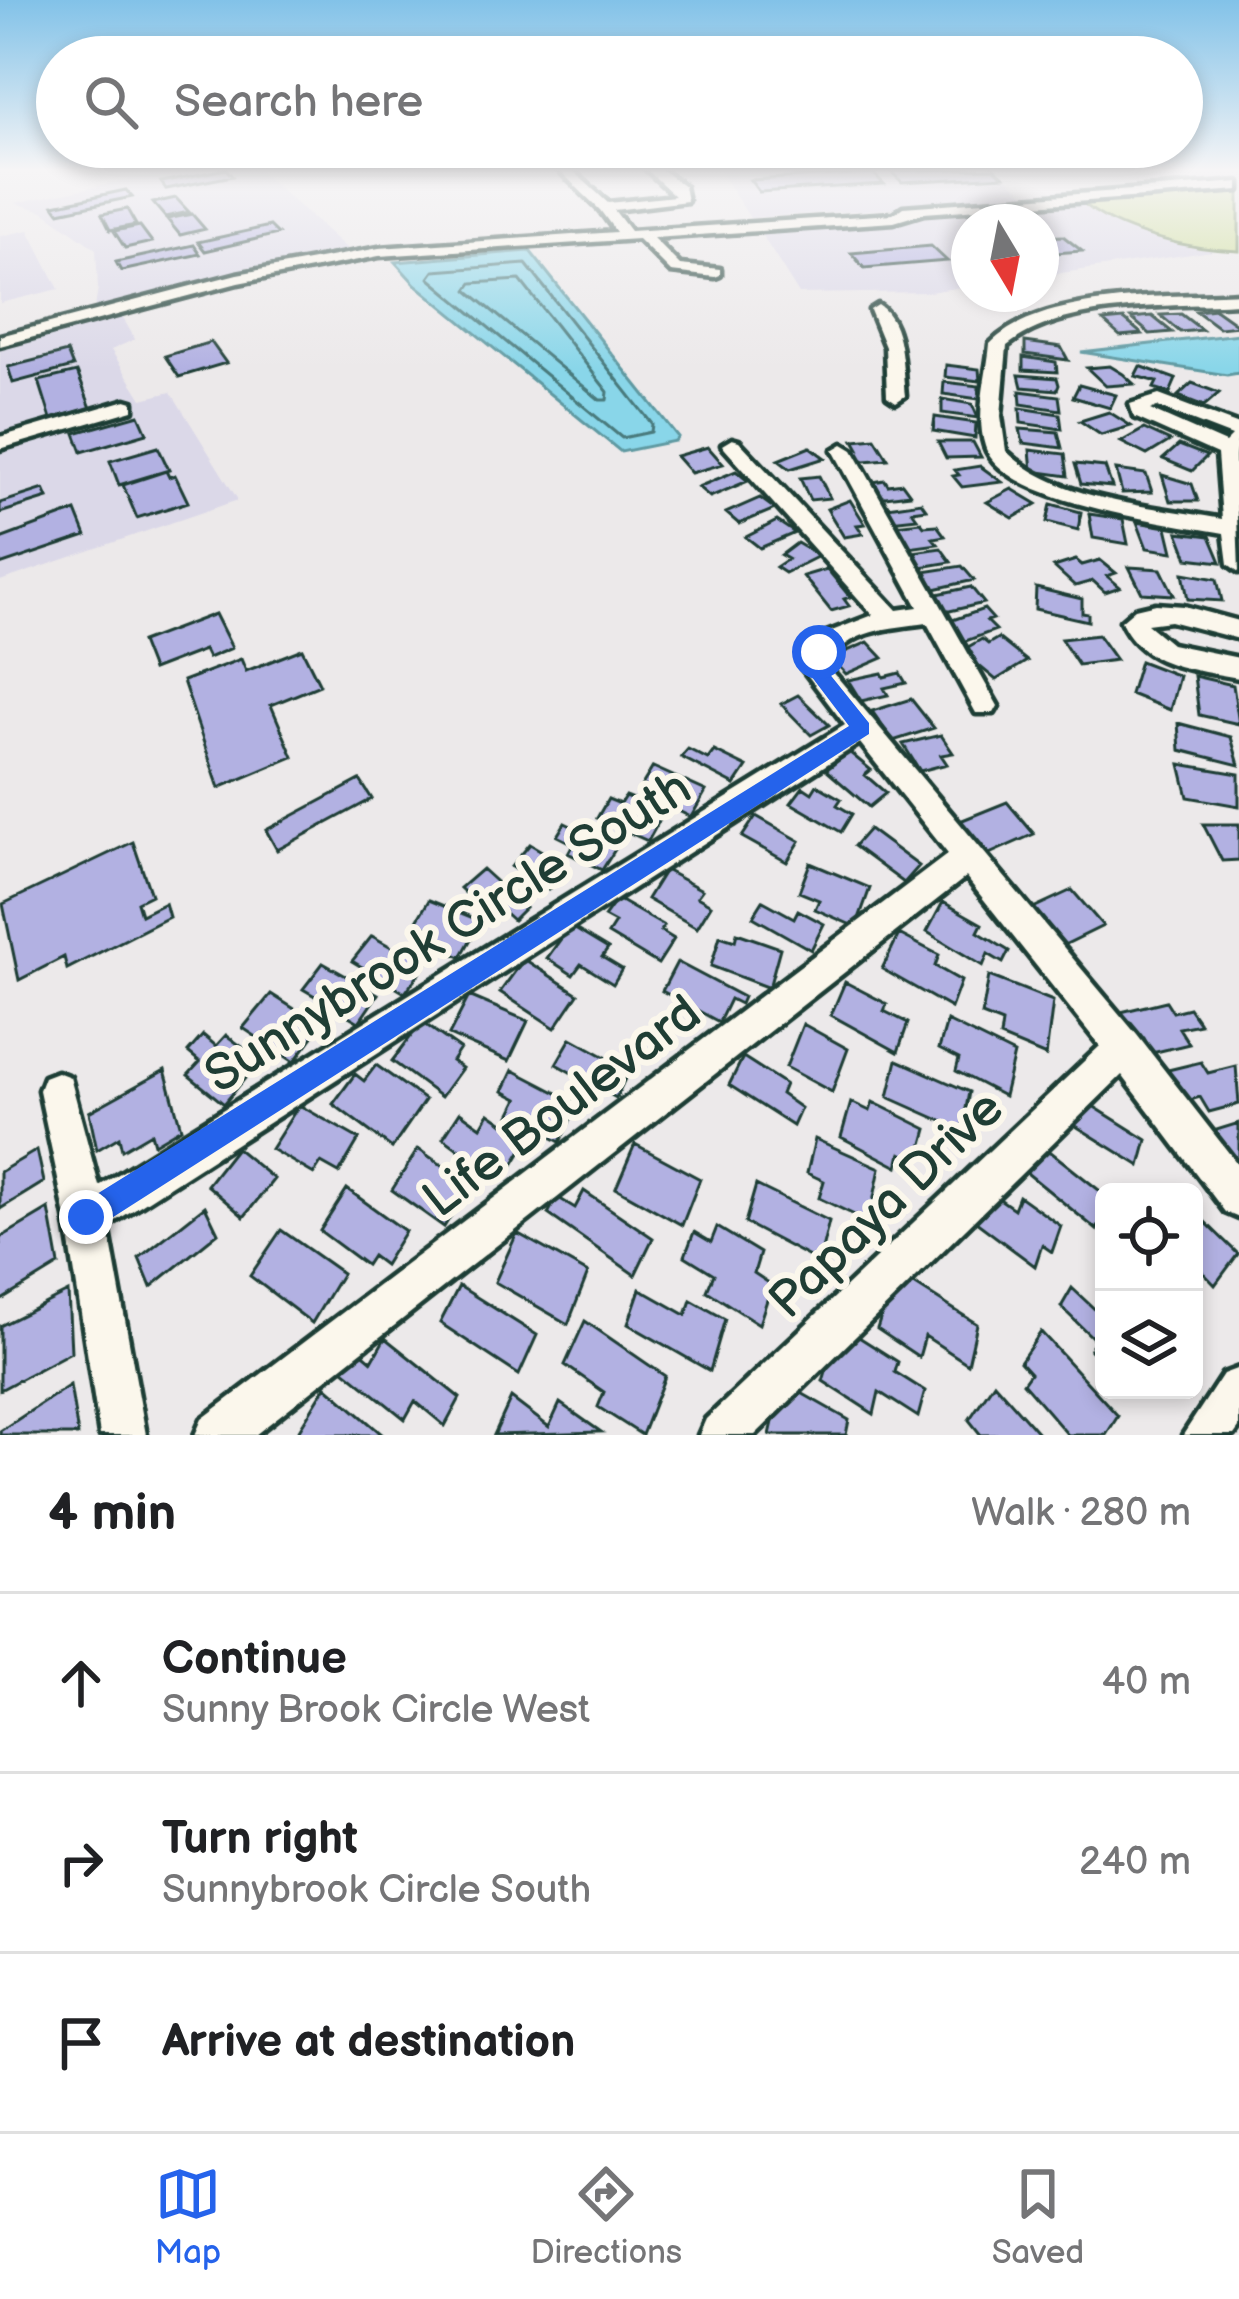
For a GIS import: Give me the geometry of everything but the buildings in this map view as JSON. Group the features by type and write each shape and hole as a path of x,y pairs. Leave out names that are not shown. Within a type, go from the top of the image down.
{"street":[{"path":"0,341 300,265 420,247 589,235"},
{"path":"635,235 676,269 716,272"},
{"path":"1236,528 1050,489 1017,475 998,455 992,439 999,344 1007,332 1056,314 1239,298"},
{"path":"878,310 892,348 896,397"},
{"path":"0,443 126,406"},
{"path":"1235,441 1239,564"},
{"path":"732,445 891,619"},
{"path":"843,450 985,706"},
{"path":"1239,630 1161,611 1143,613 1133,621 1143,640 1162,651 1239,668"},
{"path":"935,614 891,619 832,638 819,652 814,668 1124,1048 1239,1198"},
{"name":"Sunnybrook Circle South","path":"86,1217 862,728"},
{"name":"Life Boulevard","path":"218,1435 968,857"},
{"name":"Papaya Drive","path":"722,1435 1124,1048"},
{"path":"57,1090 86,1217 123,1435"},
{"path":"1206,1435 1239,1390"}],"shaded area":[{"path":"32,235 59,289 0,303 0,236"},
{"path":"76,235 332,235 353,254 236,276 0,337 0,331 95,308 96,249"},
{"path":"762,235 951,235 951,289 799,294"},
{"path":"1059,235 1158,235 1219,250 1059,273"},
{"path":"120,313 135,339 111,350 142,399 171,392 238,500 0,581 0,448 135,407 131,400 0,439 0,344"}],"green space":[{"path":"1146,235 1239,235 1239,251 1200,247"}],"water":[{"path":"530,251 678,437 675,441 621,452 415,284 395,262"},
{"path":"1239,334 1239,373 1227,375 1081,352"}],"route":[{"path":"86,1217 862,728 814,668 819,652"}]}
